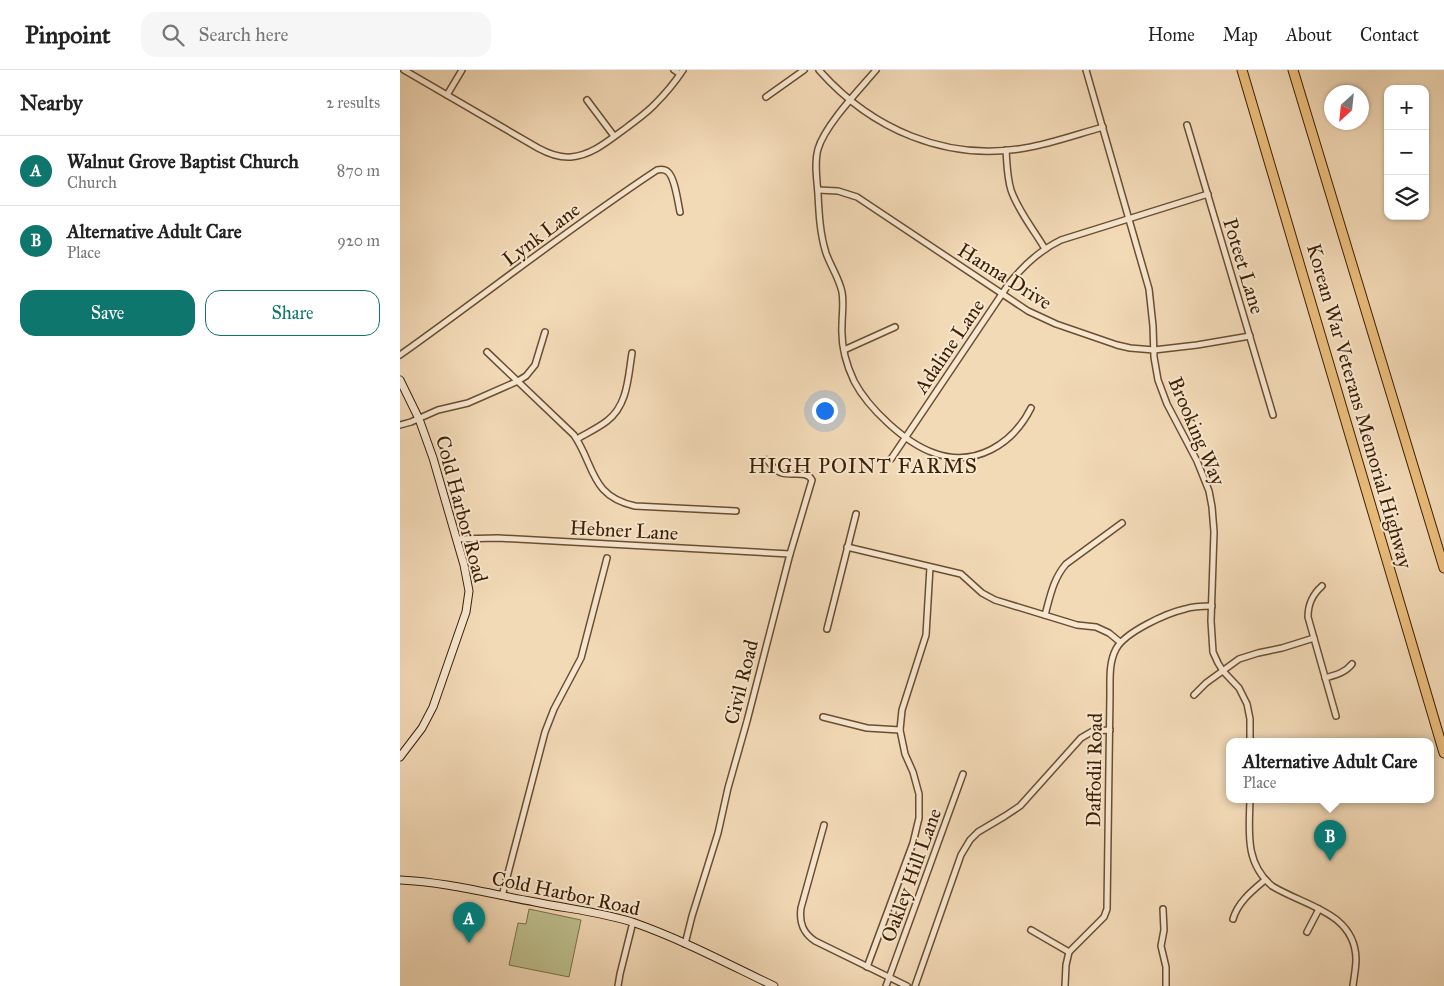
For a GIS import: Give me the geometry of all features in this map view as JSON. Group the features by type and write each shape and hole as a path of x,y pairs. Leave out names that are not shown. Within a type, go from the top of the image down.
{"highway":[{"name":"Korean War Veterans Memorial Highway","path":"1242,70 1444,752"},
{"name":"Korean War Veterans Memorial Highway","path":"1293,70 1444,568"}],"main road":[{"name":"Cold Harbor Road","path":"400,380 419,419 433,458 468,583 467,607 433,707 422,728 400,757"},
{"name":"Cold Harbor Road","path":"400,880 447,885 633,922 686,944 758,983 774,986"}],"street":[{"path":"404,70 515,136 554,155 570,157 593,150 646,113 656,104 682,72 674,70"},
{"path":"447,95 462,70"},
{"path":"766,97 804,70"},
{"path":"819,70 850,101 884,124 912,137 960,149 1006,150 1034,147 1103,127"},
{"path":"876,70 828,128 820,143 816,164 823,242 840,283 844,350 854,379 879,414 906,437 935,454 958,457 978,454 996,447 1012,436 1031,408"},
{"name":"Brooking Way","path":"1086,70 1149,289 1156,370 1162,392 1197,461 1212,507 1214,532 1211,621 1213,652 1223,671 1239,688 1247,704 1250,719 1250,738"},
{"path":"587,100 614,136"},
{"name":"Poteet Lane","path":"1187,124 1273,415"},
{"path":"1006,150 1008,177 1012,192 1020,209 1045,249"},
{"name":"Lynk Lane","path":"400,355 461,312 576,225 657,170 664,169 671,176 680,212"},
{"name":"Hanna Drive","path":"818,190 838,191 856,197 1028,311 1056,324 1117,346 1154,350 1250,336"},
{"name":"Adaline Lane","path":"891,459 1008,285 1021,270 1045,249 1061,240 1208,194"},
{"path":"844,350 895,327"},
{"path":"400,425 438,410 468,403 526,376 534,365 545,332"},
{"path":"488,352 569,429 577,439 596,481 606,492 620,502 635,506 736,511"},
{"path":"577,439 609,420 619,408 626,393 632,353"},
{"name":"Civil Road","path":"686,944 692,916 718,834 728,788 790,554 812,480 808,474 780,472 767,460"},
{"path":"827,629 856,514"},
{"path":"1045,615 1055,579 1060,571 1066,564 1122,523"},
{"name":"Hebner Lane","path":"457,539 498,538 790,554"},
{"path":"848,547 961,574 982,593 995,600 1077,625 1096,627 1109,633 1120,642 1158,618 1183,609 1212,606"},
{"path":"502,896 547,726 581,658 608,558"},
{"path":"867,967 913,843 919,818 919,794 913,772 905,754 900,730 902,710 926,635 930,567"},
{"path":"1322,586 1312,598 1308,609 1308,617 1336,716"},
{"path":"1194,695 1206,683 1233,663 1249,656 1314,638"},
{"name":"Daffodil Road","path":"1069,952 1099,923 1107,910 1111,665 1120,642"},
{"path":"1325,678 1342,672 1352,664"},
{"path":"823,717 867,728 900,730"},
{"path":"915,986 960,855 970,840 978,832 1020,806 1081,738 1093,731 1110,730"},
{"name":"Oakley Hill Lane","path":"886,986 963,774"},
{"path":"1250,803 1251,853 1255,866 1265,880 1276,889 1319,909 1338,921 1350,936 1353,944 1356,958 1353,986"},
{"path":"824,825 801,908 802,927 809,937 815,941 906,986"},
{"path":"1233,919 1237,908 1265,880"},
{"path":"1163,909 1164,930 1161,946 1166,967 1166,986"},
{"path":"1307,932 1319,909"},
{"path":"618,986 633,922"},
{"path":"1031,930 1069,952 1065,986"}],"green space":[{"path":"529,909 581,920 569,977 509,965 518,923 526,924"}],"place":[{"name":"Alternative Adult Care","path":"1330,861"},
{"name":"Walnut Grove Baptist Church","path":"469,943"}],"district":[{"name":"HIGH POINT FARMS","path":"863,466"}]}
